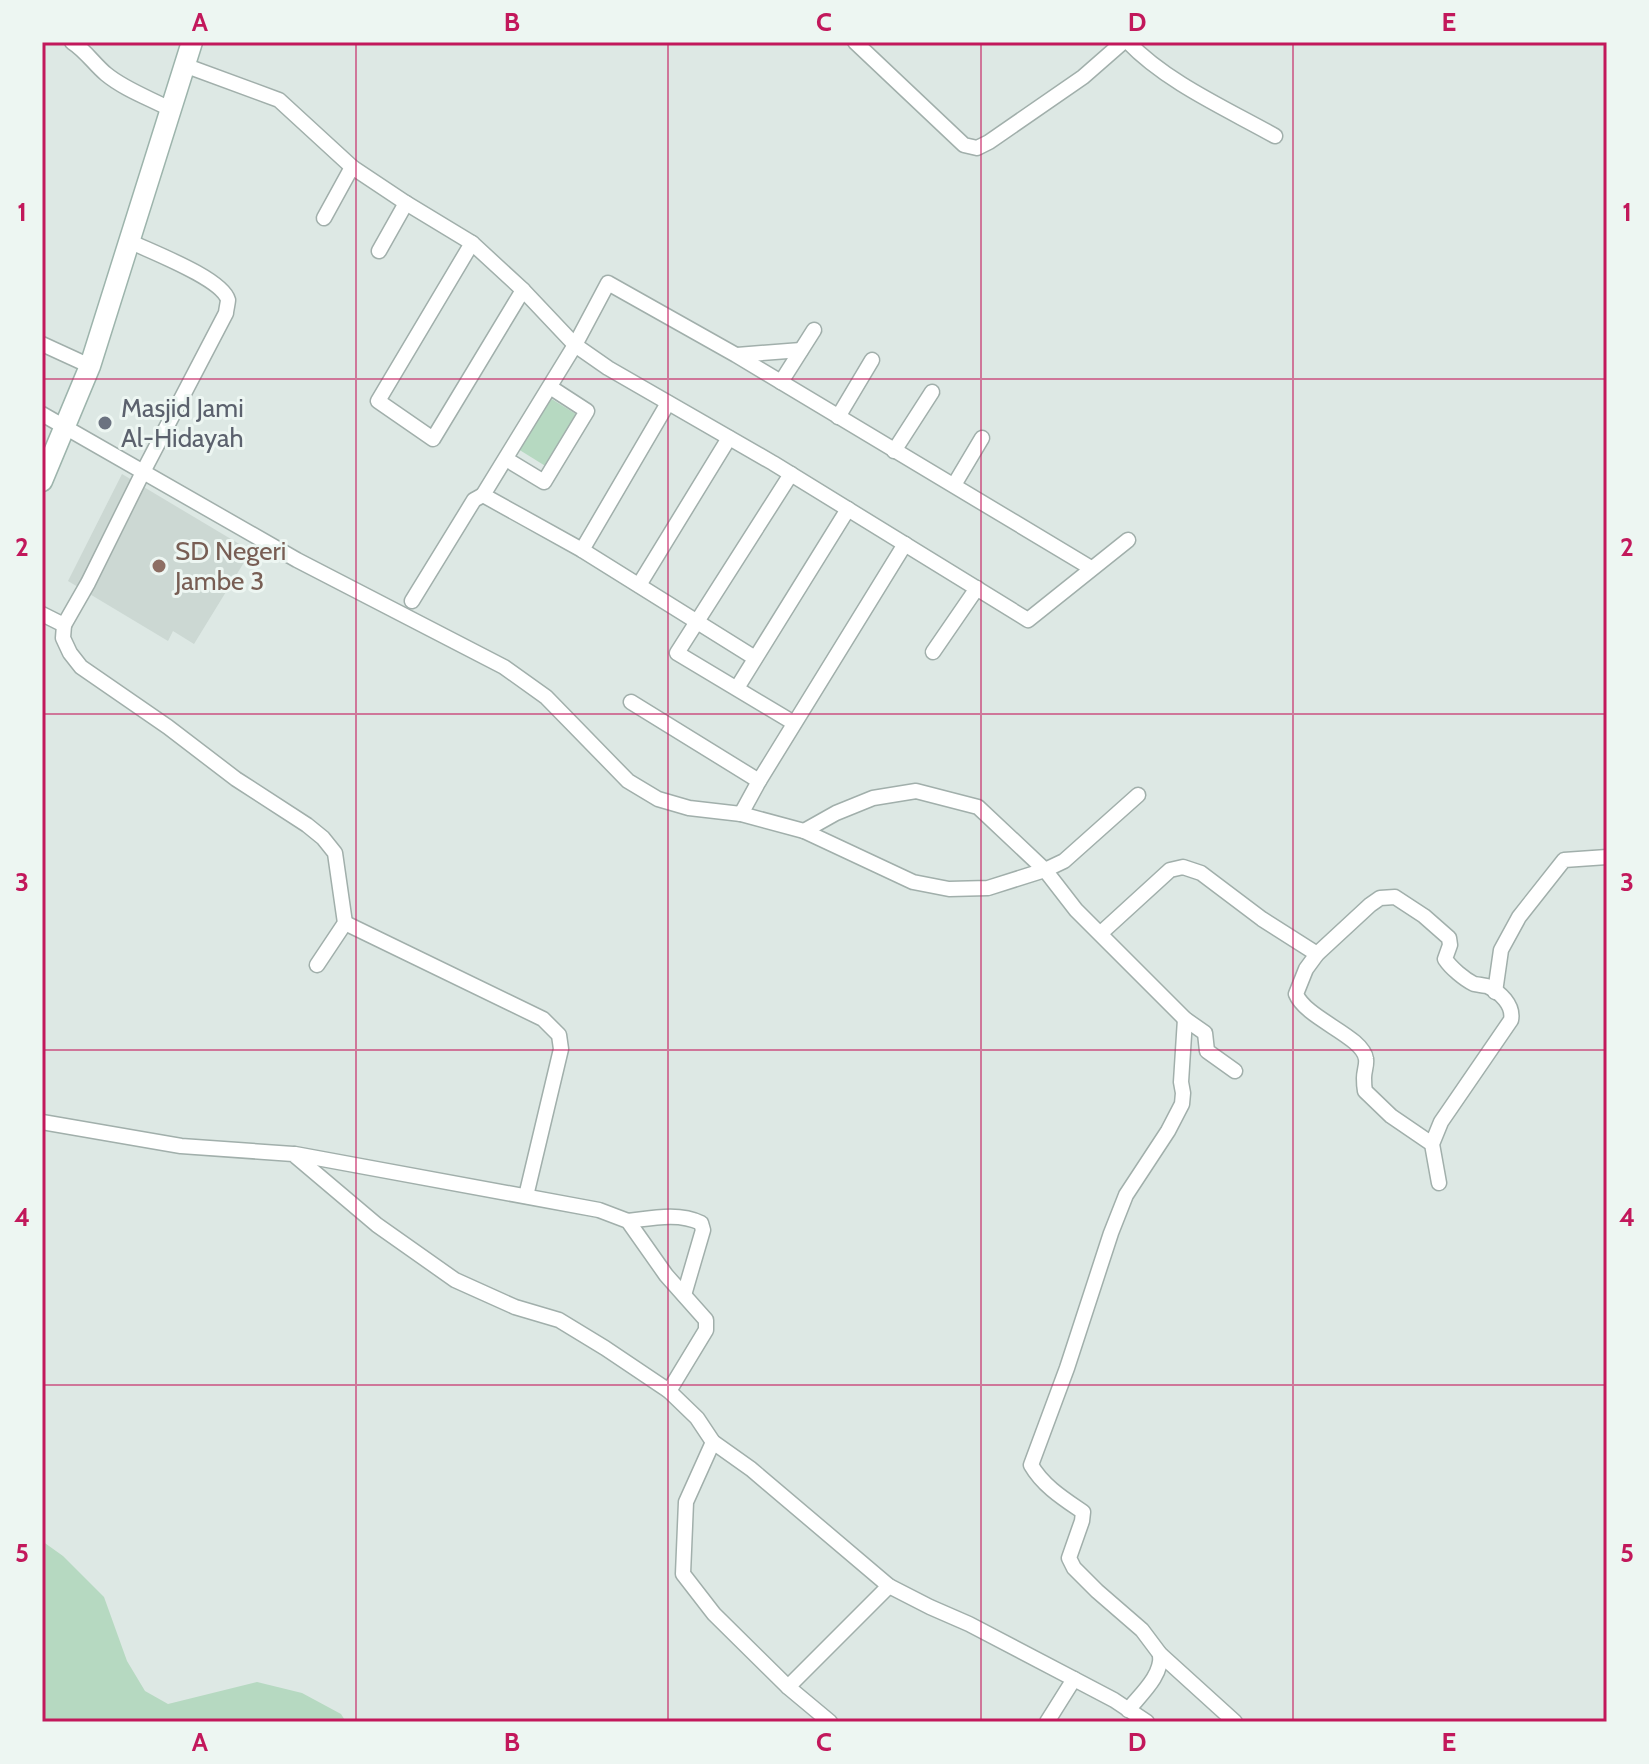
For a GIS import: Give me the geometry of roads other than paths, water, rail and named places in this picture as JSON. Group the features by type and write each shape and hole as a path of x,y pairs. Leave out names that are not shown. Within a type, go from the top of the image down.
{"street":[{"path":"72,42 115,81 170,109"},
{"path":"42,481 90,366 192,42"},
{"path":"855,42 964,145 977,148 1083,77 1126,42 1168,75 1275,136"},
{"path":"184,65 279,100 352,167 472,243 523,290 575,345 608,368 791,474 1028,620 1128,540"},
{"path":"324,218 352,167"},
{"path":"379,251 406,203"},
{"path":"129,241 202,275 223,291 228,301 226,313 64,625 63,638 81,667 236,779 307,825 335,853 345,923 317,965"},
{"path":"472,243 378,401 433,439 523,290"},
{"path":"412,601 474,500 483,495 506,459 575,345 608,283 736,355 1091,568"},
{"path":"781,382 814,330"},
{"path":"42,344 90,366"},
{"path":"736,355 801,350"},
{"path":"838,417 872,360"},
{"path":"506,459 544,482 587,411 550,387"},
{"path":"894,451 932,392"},
{"path":"582,550 668,403"},
{"path":"42,414 297,560 504,667 546,697 628,781 658,799 689,808 741,814 804,831 913,882 949,889 988,888 1064,861 1138,795"},
{"path":"639,585 729,438"},
{"path":"954,485 982,438"},
{"path":"791,474 677,653 794,723"},
{"path":"483,495 582,550 755,658"},
{"path":"737,688 848,509"},
{"path":"741,814 905,544"},
{"path":"933,652 977,588"},
{"path":"42,614 64,625"},
{"path":"631,702 759,781"},
{"path":"804,831 836,813 873,798 916,791 978,807 1045,870 1076,910 1185,1019 1207,1035 1207,1051 1235,1071"},
{"path":"1495,992 1501,950 1519,917 1564,860 1607,857"},
{"path":"1101,933 1170,870 1183,867 1201,873 1262,919 1317,954"},
{"path":"1432,1144 1391,1116 1365,1091 1366,1056 1361,1047 1317,1016 1298,1000 1296,994 1306,969 1317,954 1380,898 1395,897 1424,916 1449,938 1445,959 1450,965 1475,984 1486,985 1509,1004 1512,1013 1511,1020 1441,1122 1432,1144 1439,1183"},
{"path":"345,923 543,1019 559,1035 561,1049 526,1196"},
{"path":"1185,1019 1182,1104 1126,1195 1031,1465 1037,1476 1083,1512 1069,1558 1074,1568 1142,1630 1160,1654 1235,1722"},
{"path":"42,1122 181,1146 293,1154 599,1210 628,1221 663,1216 692,1219 701,1223 703,1230 684,1295"},
{"path":"293,1154 377,1225 455,1280 515,1307 559,1320 669,1391 697,1418 713,1442 762,1478 889,1586 1074,1679 1147,1722"},
{"path":"628,1221 659,1266 706,1320 706,1330 669,1391"},
{"path":"713,1442 686,1502 683,1574 714,1614 788,1687 830,1722"},
{"path":"788,1687 889,1586"},
{"path":"1128,1710 1156,1674 1160,1654"},
{"path":"1047,1722 1074,1679"}],"place":[{"name":"Masjid Jami Al-Hidayah","path":"105,423"},
{"name":"SD Negeri Jambe 3","path":"159,566"}]}
